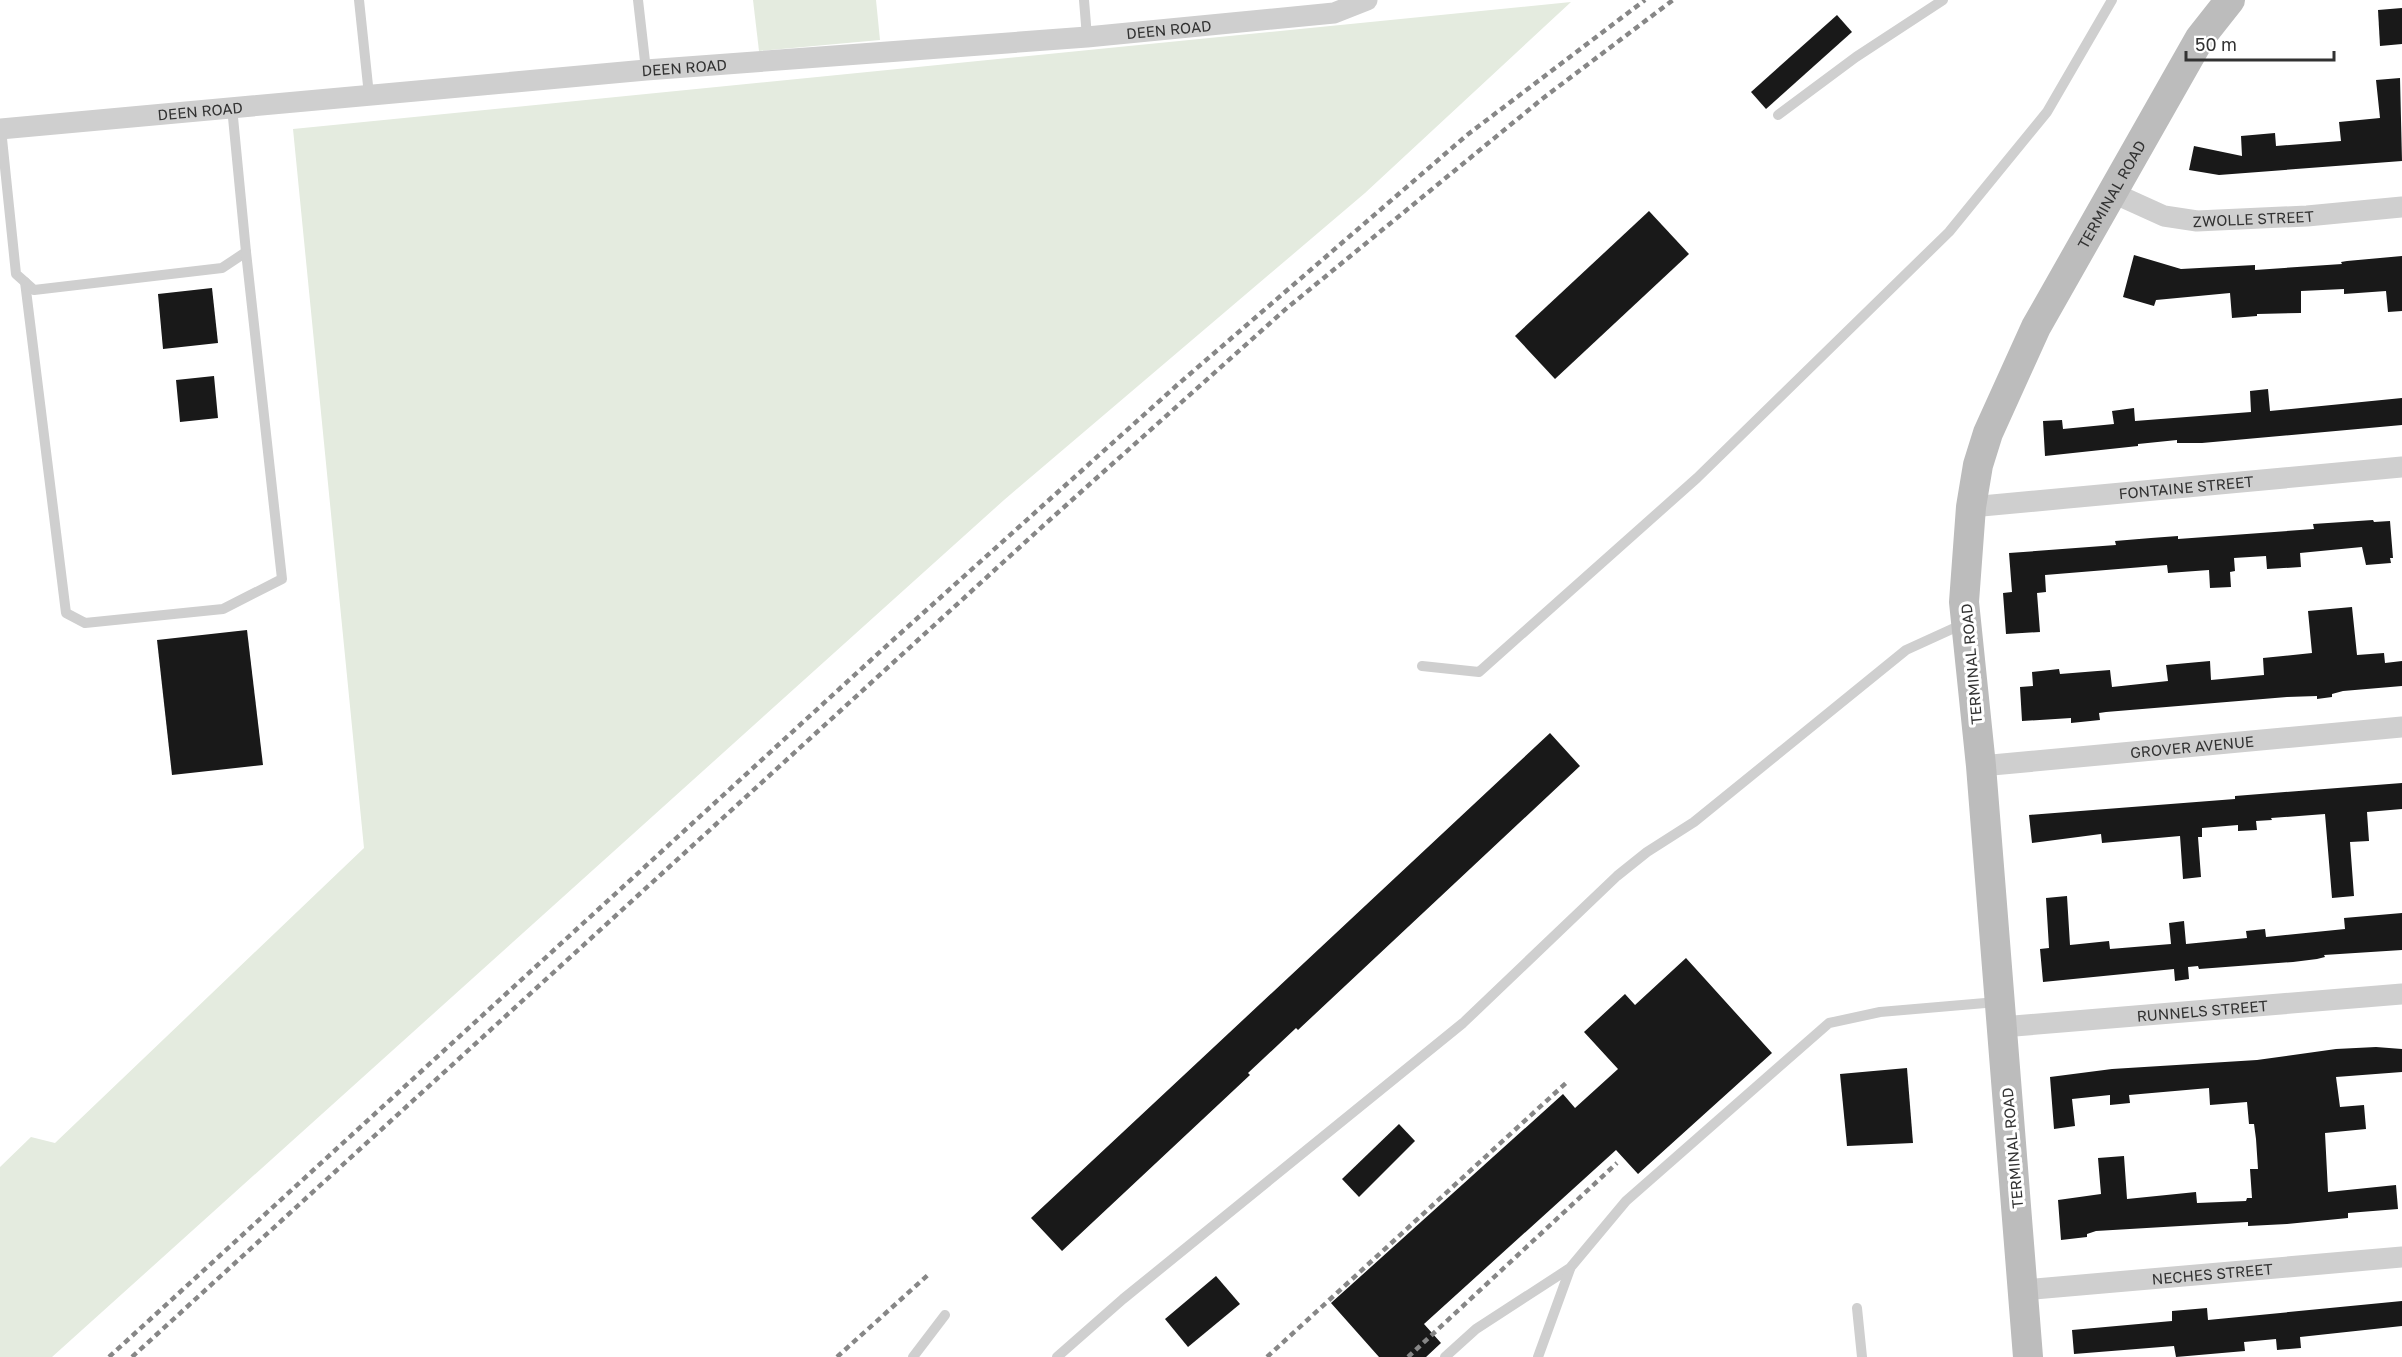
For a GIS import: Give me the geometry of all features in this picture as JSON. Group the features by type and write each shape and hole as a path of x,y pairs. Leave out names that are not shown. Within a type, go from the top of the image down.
{"main road":[{"name":"TERMINAL ROAD","path":"2028,1357 1981,766 1964,602 1971,507 1978,465 1998,406 2036,327 2200,38 2230,0"}],"street":[{"name":"DEEN ROAD","path":"0,129 646,70 1087,38 1334,13 1367,0"},
{"name":"ZWOLLE STREET","path":"2111,192 2164,216 2197,221 2307,216 2402,207"},
{"name":"FONTAINE STREET","path":"1971,507 2402,467"},
{"name":"GROVER AVENUE","path":"1981,766 2402,727"},
{"name":"RUNNELS STREET","path":"2001,1015 2402,994"},
{"name":"NECHES STREET","path":"2023,1290 2402,1257"}],"lane":[{"path":"359,0 369,94"},
{"path":"638,0 646,70"},
{"path":"1084,0 1087,38"},
{"path":"1778,115 1856,57 1943,0"},
{"path":"1422,666 1479,672 1697,478 1949,232 2047,112 2112,0"},
{"path":"25,282 66,613 85,623 223,609 282,579 232,107"},
{"path":"0,129 16,274 34,290 222,268 246,252"},
{"path":"1057,1357 1123,1299 1463,1023 1617,876 1647,852 1694,822 1906,650 1966,623"},
{"path":"1445,1357 1476,1329 1570,1268 1626,1201 1828,1023 1880,1012 2001,1015"},
{"path":"1538,1357 1570,1268"},
{"path":"1857,1308 1862,1357"},
{"path":"913,1357 945,1315"}],"shaded area":[{"path":"753,0 876,0 880,40 759,51"},
{"path":"1571,2 1365,193 1004,500 52,1357 0,1357 0,1167 31,1137 55,1143 364,848 293,129"}],"building":[{"path":"2402,8 2402,44 2380,46 2378,10"},
{"path":"1837,15 1852,32 1766,109 1751,92"},
{"path":"2400,78 2402,161 2219,175 2189,170 2194,146 2242,156 2241,136 2275,133 2276,146 2341,141 2339,122 2380,118 2376,80"},
{"path":"1649,211 1689,254 1555,379 1515,336"},
{"path":"2134,255 2181,269 2255,265 2255,270 2342,264 2341,262 2347,261 2402,256 2402,311 2388,312 2386,291 2344,294 2344,289 2301,291 2301,313 2257,314 2257,316 2232,318 2230,293 2156,300 2154,306 2123,297"},
{"path":"212,288 218,343 163,349 158,294"},
{"path":"214,376 218,418 180,422 176,380"},
{"path":"2268,389 2270,411 2402,398 2402,425 2202,443 2177,443 2177,440 2045,456 2043,421 2062,420 2063,429 2114,424 2112,411 2134,408 2135,421 2251,412 2250,391"},
{"path":"2373,520 2374,522 2390,521 2393,558 2390,558 2391,563 2366,565 2362,547 2300,553 2301,567 2267,569 2266,556 2234,558 2235,571 2230,572 2231,587 2210,588 2209,570 2168,573 2167,565 2045,575 2046,592 2037,593 2040,632 2006,634 2003,593 2012,592 2009,553 2116,545 2115,541 2151,538 2178,536 2178,539 2314,529 2313,524"},
{"path":"2352,607 2357,655 2384,653 2385,663 2402,661 2402,686 2343,691 2332,694 2332,697 2317,699 2317,696 2287,697 2106,712 2099,713 2100,720 2071,723 2071,718 2022,721 2020,687 2033,686 2032,672 2059,669 2060,674 2110,670 2112,687 2168,681 2166,665 2210,661 2211,680 2264,675 2263,658 2312,653 2308,611"},
{"path":"247,630 263,765 172,775 157,640"},
{"path":"1550,733 1580,766 1298,1030 1296,1028 1248,1073 1250,1075 1062,1251 1031,1218"},
{"path":"2402,783 2402,809 2367,812 2369,841 2350,842 2354,896 2332,898 2325,814 2256,821 2257,830 2238,831 2238,825 2202,828 2202,837 2198,837 2201,877 2183,879 2180,836 2102,843 2101,834 2032,843 2029,815"},
{"path":"2067,896 2070,945 2109,941 2110,949 2171,944 2169,923 2184,921 2186,944 2247,938 2246,931 2265,929 2266,937 2345,929 2344,918 2402,913 2402,950 2324,955 2325,957 2317,959 2293,962 2199,969 2198,966 2188,967 2189,979 2175,981 2174,969 2043,982 2040,949 2049,948 2046,898"},
{"path":"1686,958 1772,1053 1638,1174 1616,1150 1424,1324 1441,1343 1426,1357 1379,1357 1331,1303 1563,1094 1575,1108 1618,1069 1584,1032 1625,994 1635,1005"},
{"path":"2376,1047 2402,1049 2402,1072 2336,1077 2340,1107 2364,1105 2366,1129 2325,1133 2328,1192 2396,1185 2398,1209 2348,1213 2348,1218 2287,1224 2248,1226 2248,1222 2096,1231 2087,1234 2087,1237 2061,1240 2058,1200 2101,1194 2098,1158 2124,1156 2127,1199 2196,1192 2197,1203 2246,1201 2247,1198 2252,1198 2250,1169 2258,1169 2256,1139 2254,1124 2249,1124 2247,1102 2210,1105 2209,1088 2129,1095 2130,1103 2110,1105 2110,1095 2072,1099 2075,1126 2054,1129 2050,1077 2112,1069 2257,1060 2336,1049"},
{"path":"1907,1068 1913,1143 1847,1146 1840,1074"},
{"path":"1399,1124 1415,1141 1359,1197 1342,1179"},
{"path":"1216,1276 1240,1304 1188,1347 1165,1319"},
{"path":"2402,1301 2402,1326 2300,1337 2301,1348 2277,1350 2276,1339 2244,1342 2245,1351 2176,1357 2174,1346 2074,1354 2072,1330 2172,1321 2172,1311 2207,1308 2208,1320"}],"railway":[{"path":"109,1357 883,649 1176,386 1467,135 1645,0"},
{"path":"132,1357 1044,525 1287,308 1542,99 1673,0"},
{"path":"1267,1357 1566,1083"},
{"path":"1408,1357 1617,1163"},
{"path":"837,1357 929,1274"}]}
